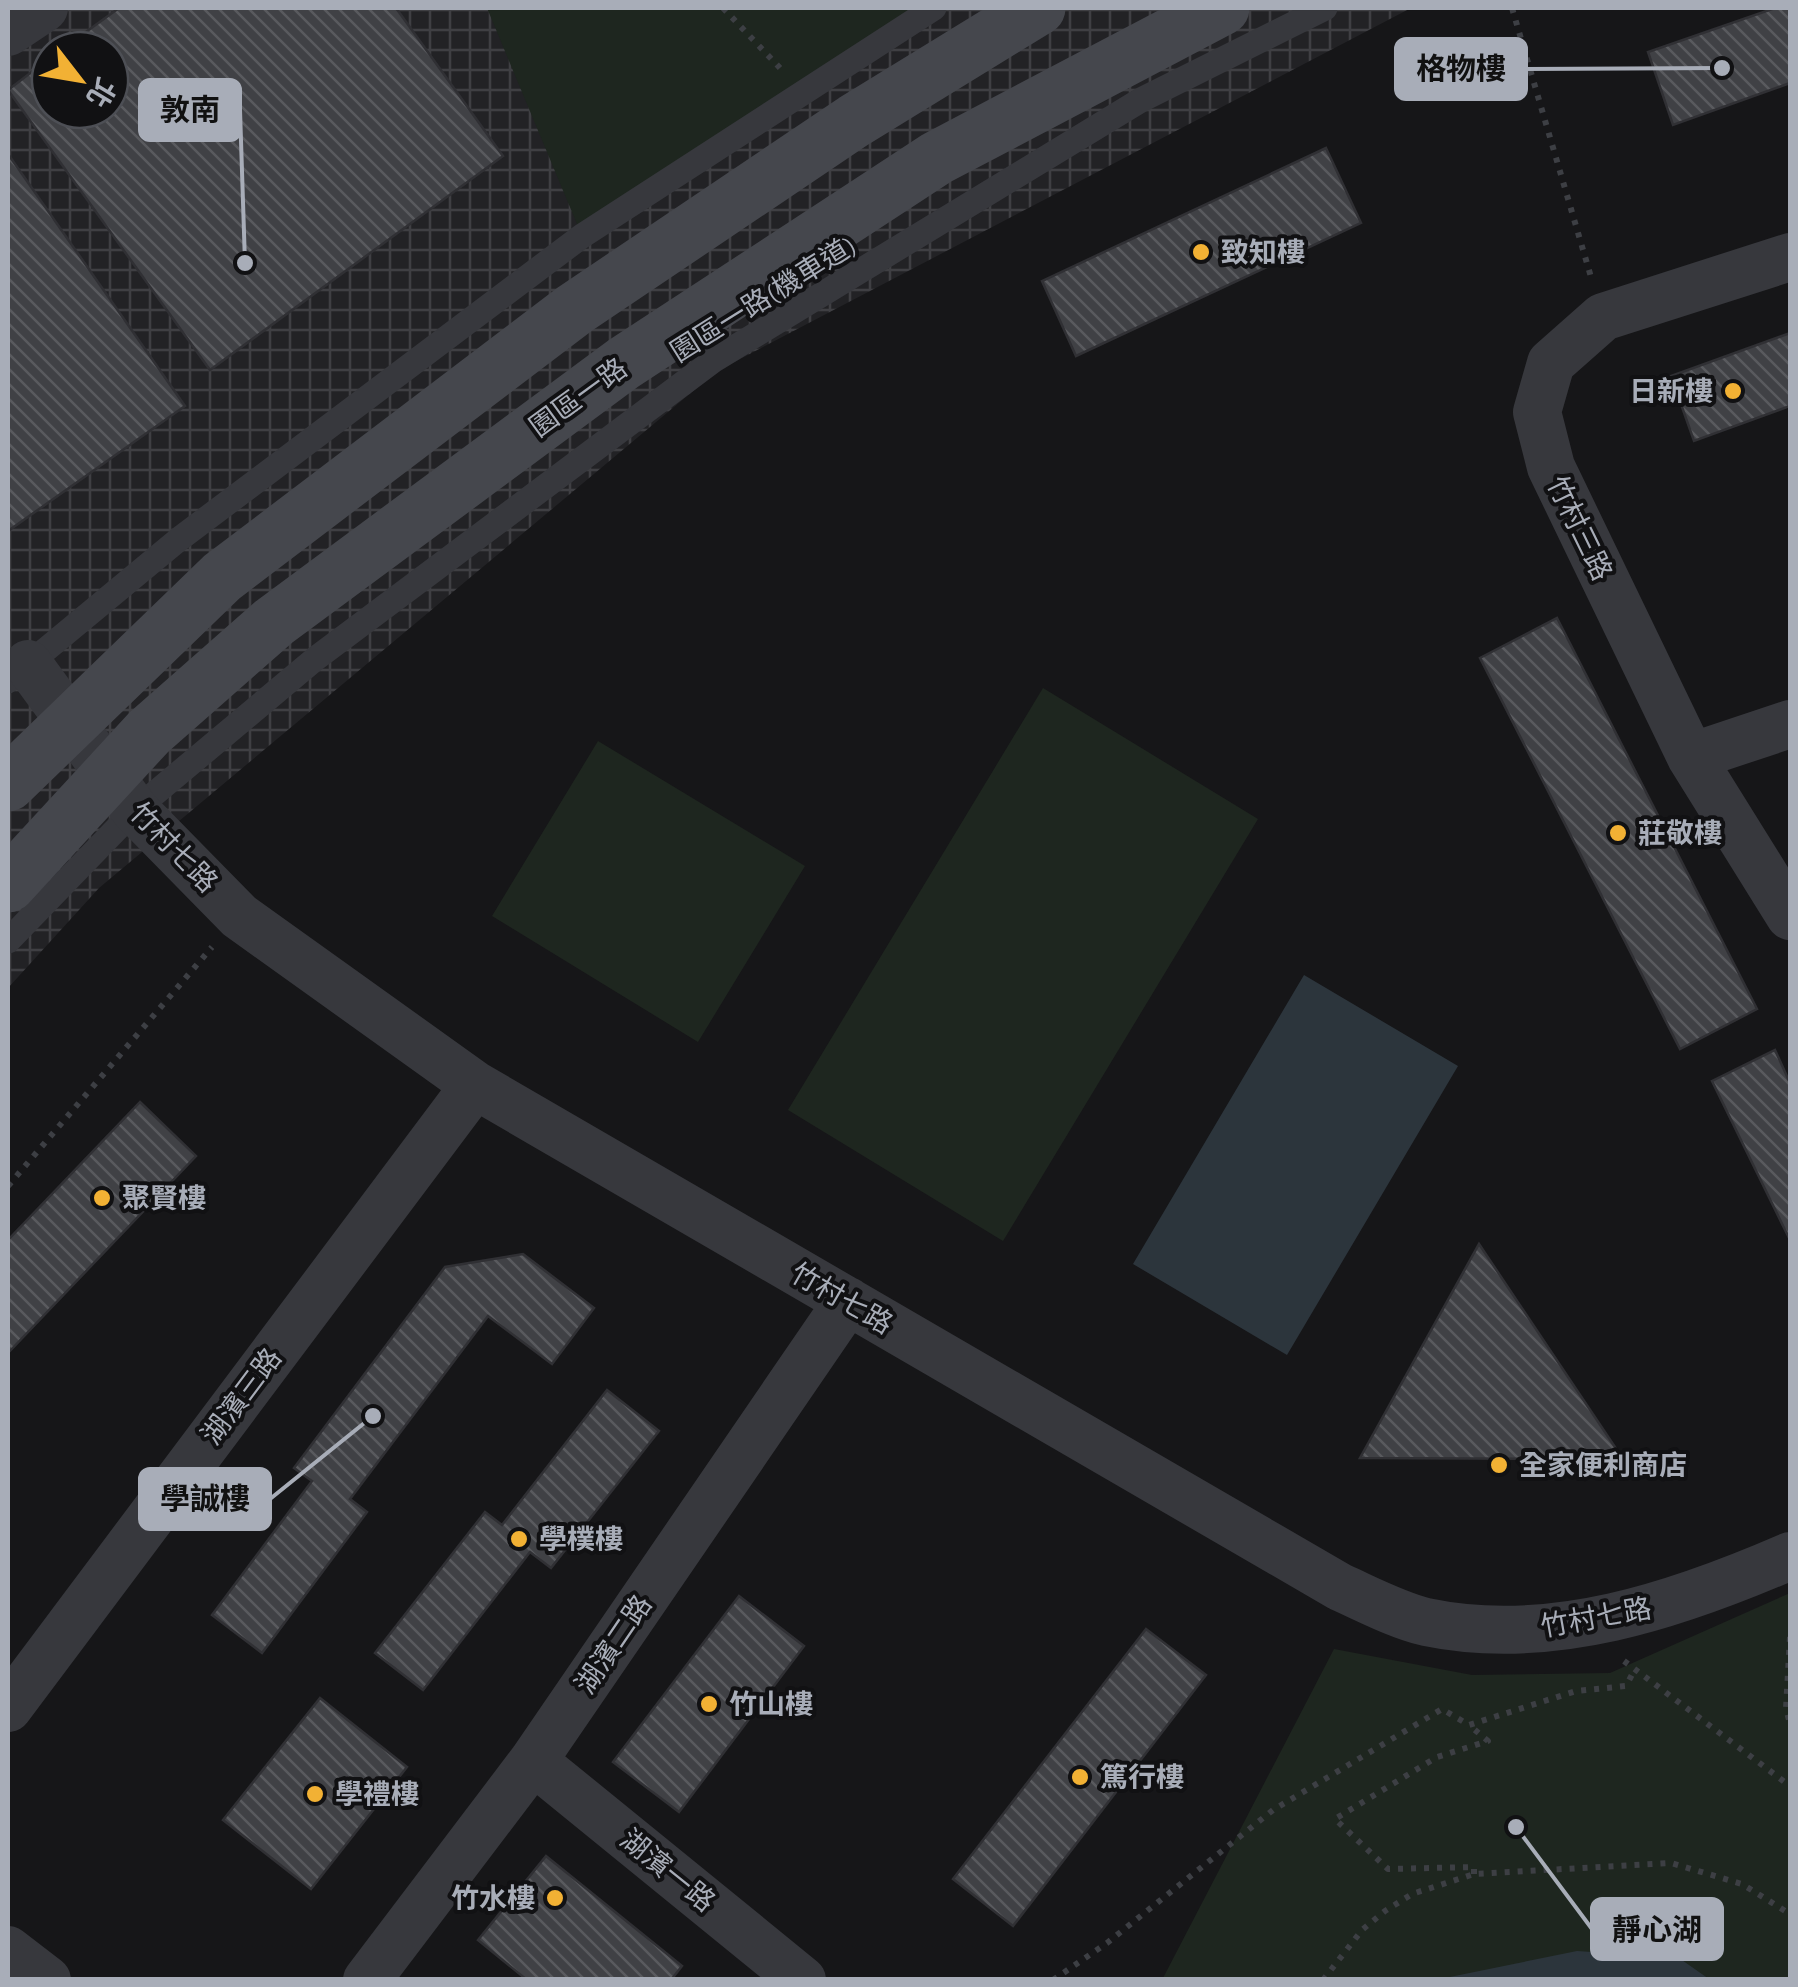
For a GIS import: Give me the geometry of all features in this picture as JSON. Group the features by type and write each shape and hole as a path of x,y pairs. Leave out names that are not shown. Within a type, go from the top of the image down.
{"street":[{"path":"8,32 44,8"},
{"path":"8,784 222,577 575,310 854,121 1038,8"},
{"name":"園區一路","path":"8,885 122,792 274,622 624,363 937,158 1222,8"},
{"name":"竹村三路","path":"1790,257 1602,317 1551,363 1537,412 1551,467 1691,758 1790,916"},
{"name":"竹村七路","path":"18,672 70,722 122,792 238,916 475,1085 1068,1433 1340,1587 1422,1621 1475,1629 1532,1629 1671,1602 1790,1556"},
{"path":"1691,758 1790,724"},
{"name":"湖濱三路","path":"8,1708 475,1085"},
{"name":"湖濱二路","path":"368,1980 533,1761 848,1301"},
{"name":"湖濱一路","path":"533,1761 802,1980"},
{"path":"8,1950 47,1980"}],"lane":[{"path":"18,672 178,540 582,236 934,8"},
{"name":"園區一路(機車道)","path":"8,941 122,792 314,660 714,360 1141,100 1325,8"}],"path":[{"path":"722,8 780,68"},
{"path":"1512,8 1602,317"},
{"path":"8,1186 238,916"},
{"path":"1570,1623 1790,1786"},
{"path":"1790,1637 1786,1661 1790,1724"},
{"path":"1469,1725 1576,1691 1626,1686 1635,1669"},
{"path":"1053,1980 1107,1943 1273,1810 1442,1709 1488,1741 1437,1757 1335,1819 1388,1869 1474,1867 1474,1874"},
{"path":"1323,1980 1362,1930 1386,1911 1412,1894 1474,1874 1671,1863 1742,1884 1790,1914"}],"shaded area":[{"path":"8,8 1411,8 717,371 99,888 8,988"},
{"path":"487,8 934,8 582,236"},
{"path":"1043,688 1258,819 1003,1241 788,1110"},
{"path":"598,741 805,866 698,1042 492,916"},
{"path":"1304,975 1458,1066 1287,1355 1133,1264"},
{"path":"1790,1593 1790,1979 1162,1980 1334,1649 1472,1675 1610,1673"},
{"path":"1577,1951 1679,1958 1709,1979 1440,1979"}],"building":[{"path":"119,8 396,8 503,156 210,370 37,130 130,130 130,30 89,30"},
{"path":"1775,8 1790,8 1790,83 1673,125 1648,52"},
{"path":"30,73 30,120 8,90"},
{"name":"致知樓","path":"1326,148 1361,223 1076,356 1042,281"},
{"path":"8,154 185,406 8,531"},
{"name":"日新樓","path":"1790,333 1790,406 1694,441 1671,376"},
{"name":"莊敬樓","path":"1557,618 1757,1009 1680,1049 1480,658"},
{"path":"1775,1050 1790,1083 1790,1240 1712,1081"},
{"name":"聚賢樓","path":"140,1102 196,1156 8,1353 8,1240"},
{"path":"1479,1244 1623,1459 1360,1458"},
{"path":"523,1254 594,1308 552,1364 488,1316 350,1499 367,1512 262,1653 212,1615 312,1481 294,1468 445,1267"},
{"name":"學樸樓","path":"607,1390 659,1431 551,1568 530,1552 423,1690 375,1653 485,1512 502,1525"},
{"name":"竹山樓","path":"739,1596 804,1646 679,1812 613,1762"},
{"name":"篤行樓","path":"1146,1629 1206,1675 1013,1926 953,1879"},
{"name":"學禮樓","path":"320,1698 407,1767 311,1889 223,1820"},
{"name":"竹水樓","path":"546,1856 682,1966 671,1980 527,1980 478,1940"}],"place":[{"name":"格物樓","path":"1722,68"},
{"name":"致知樓","path":"1201,252"},
{"name":"敦南","path":"245,263"},
{"name":"日新樓","path":"1733,391"},
{"name":"莊敬樓","path":"1618,833"},
{"name":"聚賢樓","path":"102,1198"},
{"name":"學誠樓","path":"373,1416"},
{"name":"全家便利商店","path":"1499,1465"},
{"name":"學樸樓","path":"519,1539"},
{"name":"竹山樓","path":"709,1704"},
{"name":"篤行樓","path":"1080,1777"},
{"name":"學禮樓","path":"315,1794"},
{"name":"靜心湖","path":"1516,1827"},
{"name":"竹水樓","path":"555,1898"}]}
